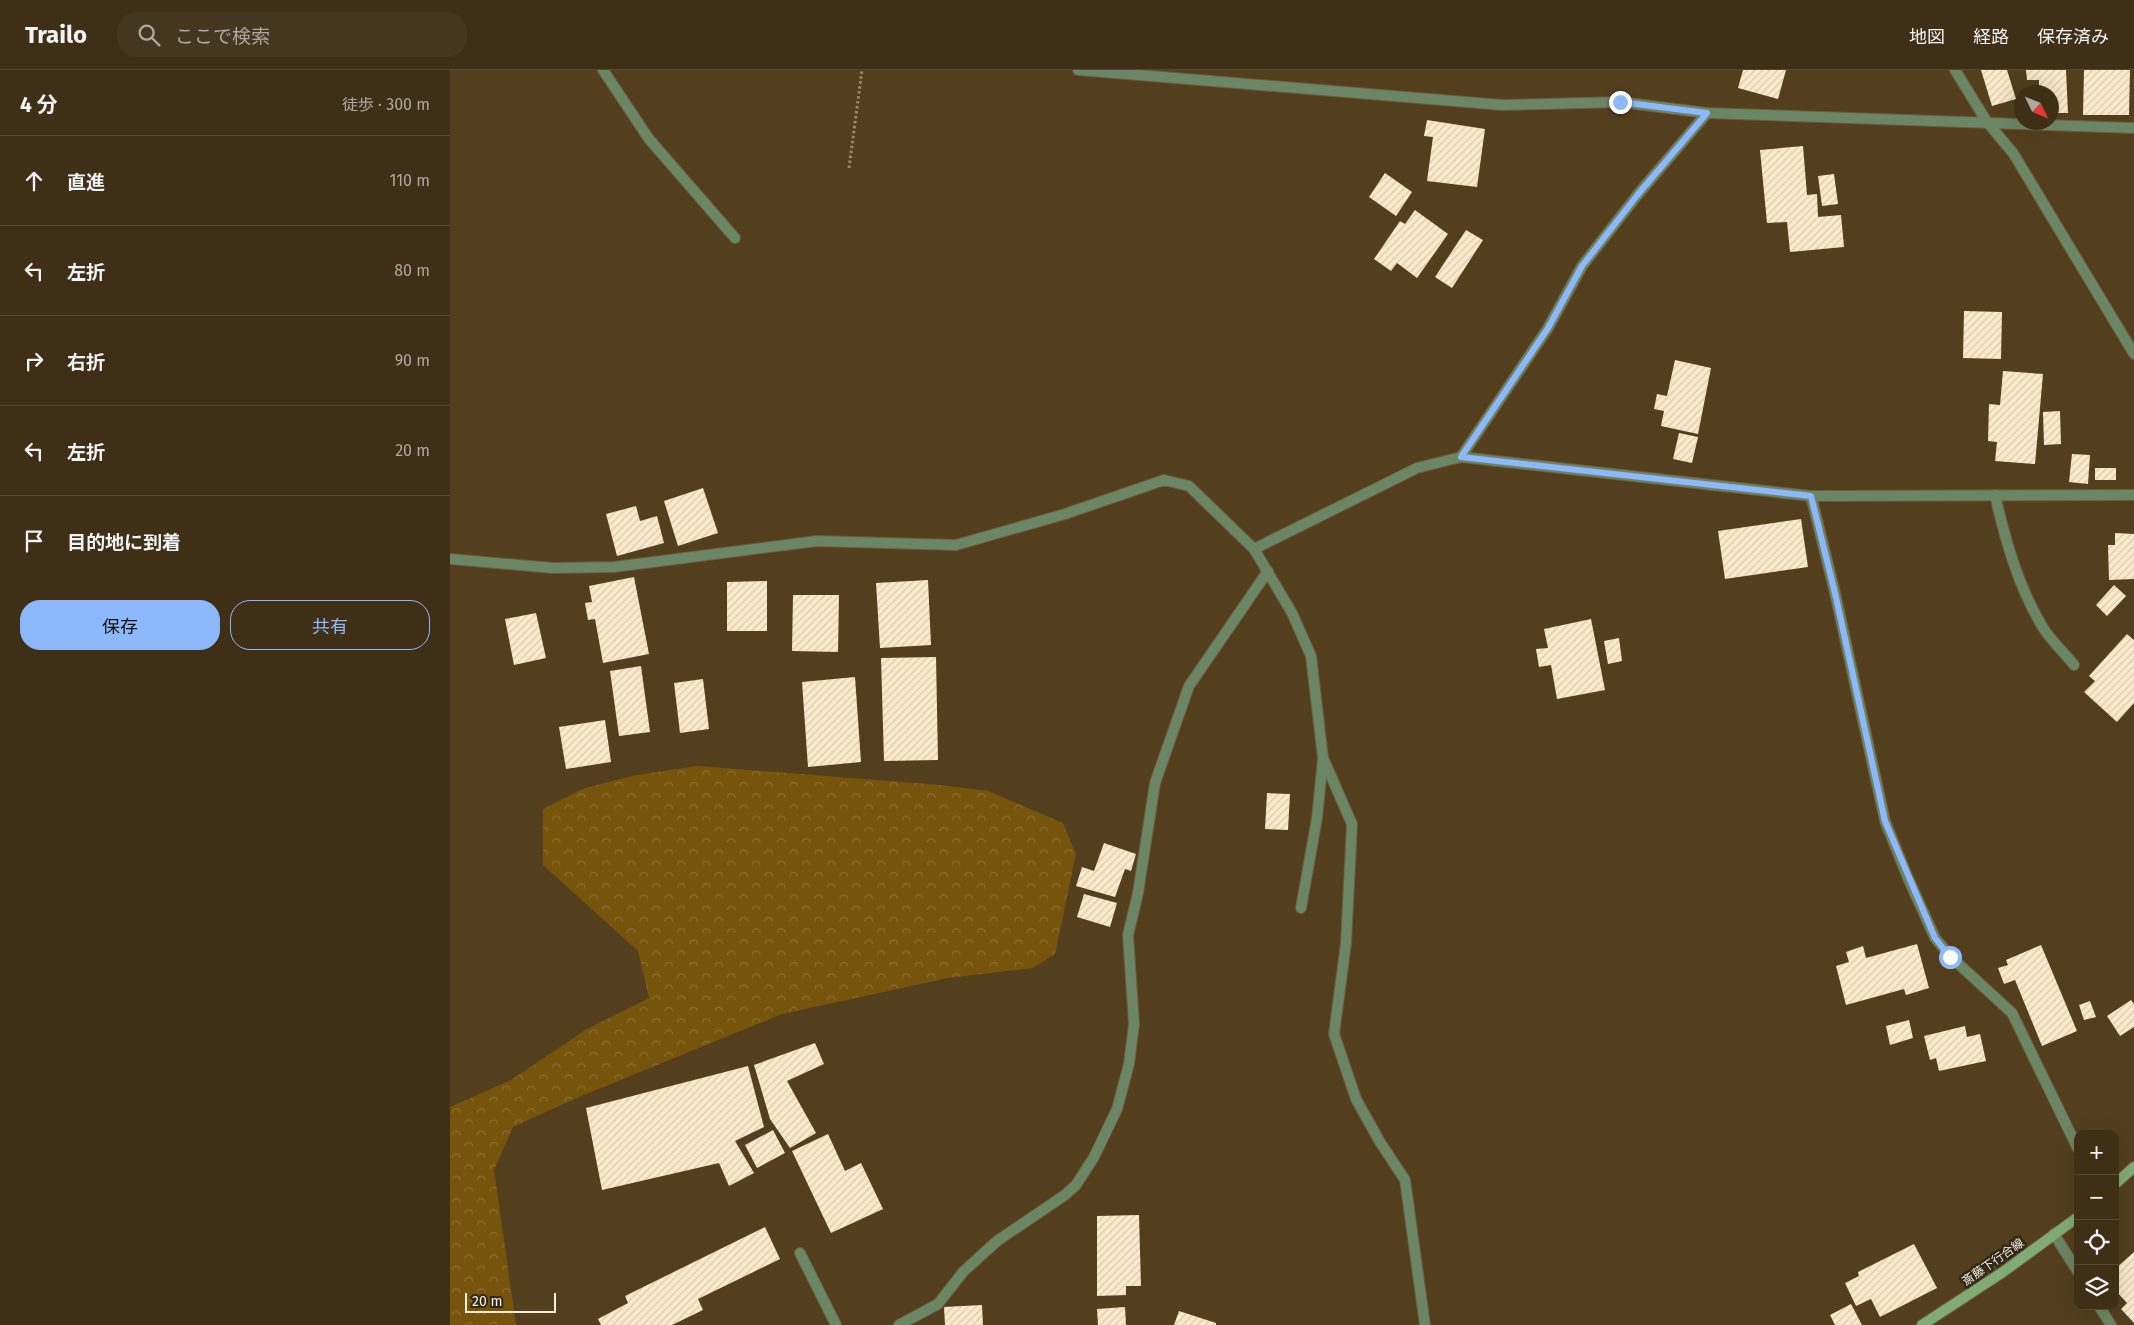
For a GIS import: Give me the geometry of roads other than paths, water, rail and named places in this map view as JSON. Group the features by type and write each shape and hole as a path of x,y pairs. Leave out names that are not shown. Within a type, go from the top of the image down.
{"main road":[{"path":"2119,1181 2132,1172"},
{"name":"斎藤下行合線","path":"1922,1325 2002,1272 2075,1220"}],"street":[{"path":"603,70 649,139 735,238"},
{"path":"1078,70 1502,105 1620,102 1707,113 2134,128"},
{"path":"1955,70 1987,122 2013,152 2134,354"},
{"path":"1461,457 1548,328 1582,266 1639,193 1707,113"},
{"path":"1254,549 1417,468 1461,457 1811,496 2134,495"},
{"path":"450,559 553,568 614,567 817,541 956,545 1066,514 1164,480 1189,486 1254,549 1292,613 1311,656 1323,758 1317,818 1301,908"},
{"path":"1995,495 2004,536 2026,593 2042,627 2074,665"},
{"path":"1811,496 1835,593 1885,821 1908,878 1935,938 1950,957 2012,1013 2074,1141"},
{"path":"899,1325 938,1304 963,1272 997,1241 1065,1194 1076,1184 1094,1158 1117,1108 1129,1064 1134,1024 1128,935 1138,893 1156,783 1189,686 1268,571"},
{"path":"1323,758 1352,824 1346,943 1334,1034 1356,1099 1405,1180 1424,1325"},
{"path":"2054,1234 2074,1266"},
{"path":"800,1253 836,1325"},
{"path":"2102,1310 2111,1325"}]}
